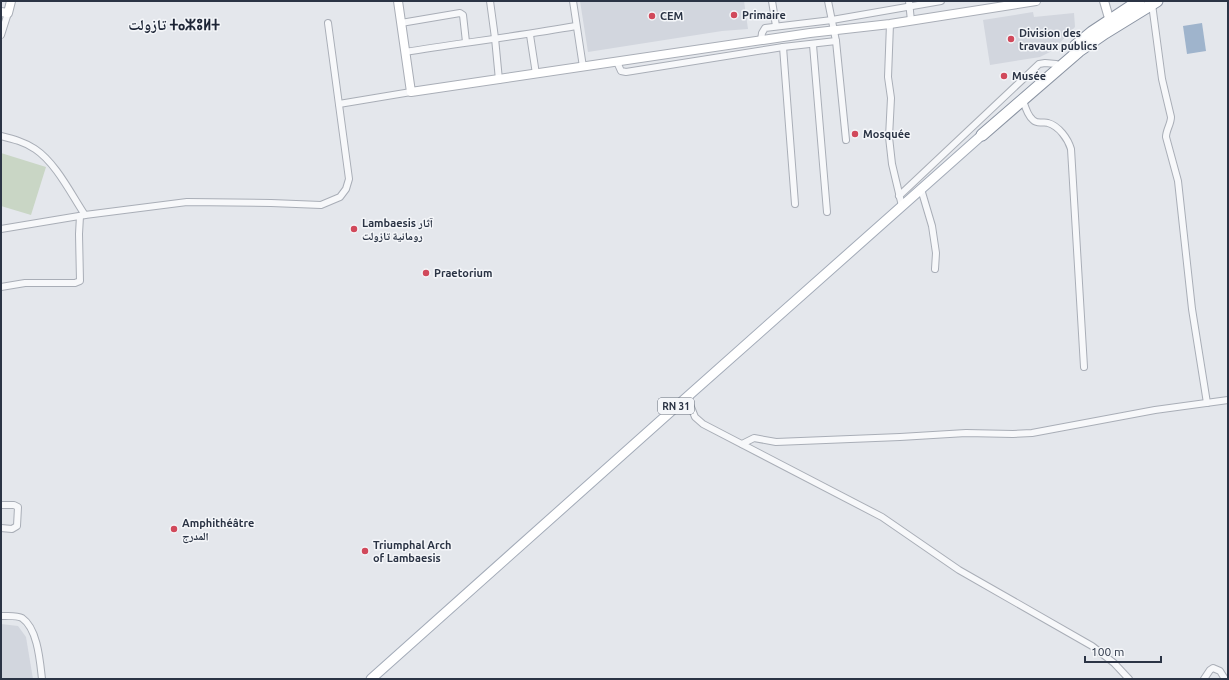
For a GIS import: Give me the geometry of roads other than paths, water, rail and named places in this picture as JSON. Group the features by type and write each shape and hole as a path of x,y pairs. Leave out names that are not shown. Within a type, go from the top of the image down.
{"highway":[{"name":"RN 31","path":"982,135 1134,5 1155,2"},
{"name":"RN 31","path":"982,135 1087,36 1111,24"}],"main road":[{"name":"RN 31","path":"371,679 982,135"}],"street":[{"path":"1,34 4,13 11,1"},
{"path":"398,1 411,92"},
{"path":"490,1 499,80"},
{"path":"573,1 583,67"},
{"path":"772,1 776,26"},
{"path":"828,1 836,41 846,140"},
{"path":"761,40 762,33 765,28 832,20 909,4 941,1"},
{"path":"339,104 761,40 890,24 1036,1"},
{"path":"1104,1 1111,24"},
{"path":"1155,2 1162,79 1171,117 1171,122 1166,132 1166,138 1178,181 1192,309 1207,403"},
{"path":"909,4 911,20"},
{"path":"401,23 460,13 463,15 466,42"},
{"path":"1,229 82,216 187,202 271,203 321,206 340,197 346,189 350,179 328,22"},
{"path":"890,24 888,77 891,98 889,137 892,164 902,206"},
{"path":"405,52 576,26"},
{"path":"530,34 536,74"},
{"path":"617,62 620,71 626,72 783,47 813,45 836,41"},
{"path":"813,45 827,212"},
{"path":"783,47 795,204"},
{"path":"899,196 1040,64 1056,64"},
{"path":"1023,100 1033,121 1038,123 1047,122 1057,128 1066,138 1071,149 1084,368"},
{"path":"1,136 26,144 45,157 54,167 82,216 79,238 80,282 25,282 1,287"},
{"path":"921,189 933,234 936,253 935,269"},
{"path":"686,397 698,421 882,517 945,561 1092,646 1114,663 1129,679"},
{"path":"742,444 757,438 776,442 908,437 966,433 1032,433 1155,410 1228,400"},
{"path":"1,505 18,506 17,526 12,529 1,528"},
{"path":"1,616 20,617 28,624 38,646 42,679"},
{"path":"1204,679 1210,670 1214,668 1220,671 1226,679"}],"water":[{"path":"1202,23 1206,51 1187,54 1183,26"}],"place":[{"name":"Primaire","path":"734,15"},
{"name":"CEM","path":"652,16"},
{"name":"Division des travaux publics","path":"1011,39"},
{"name":"Musée","path":"1004,76"},
{"name":"Mosquée","path":"855,134"},
{"name":"Lambaesis آثار رومانية تازولت","path":"354,229"},
{"name":"Praetorium","path":"426,273"},
{"name":"Amphithéâtre المدرج","path":"174,529"},
{"name":"Triumphal Arch of Lambaesis","path":"365,551"}],"district":[{"name":"تازولت ⵜⴰⵣⵓⵍⵜ","path":"174,25"}]}
